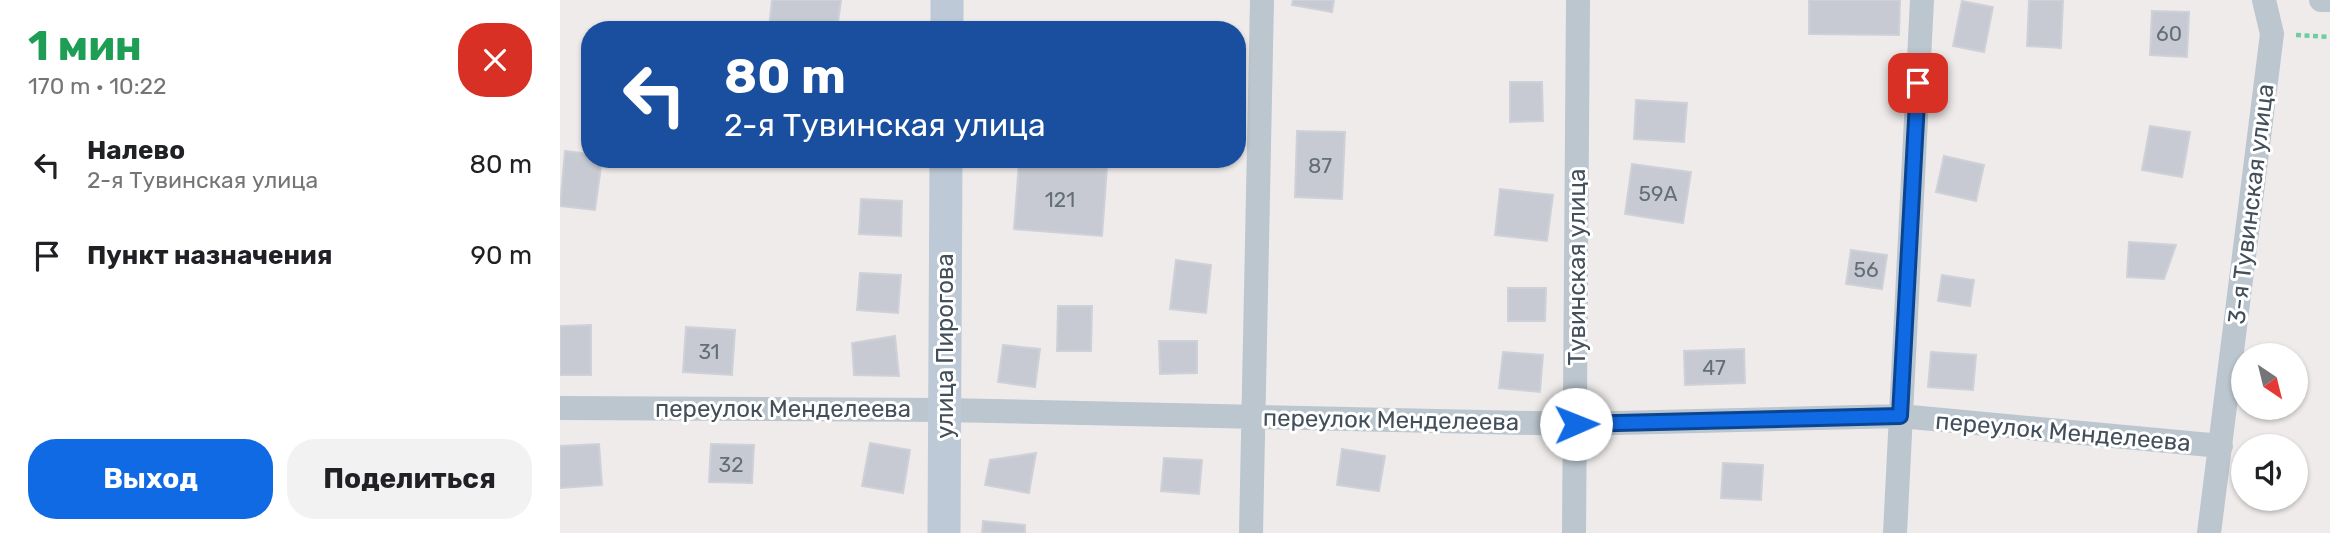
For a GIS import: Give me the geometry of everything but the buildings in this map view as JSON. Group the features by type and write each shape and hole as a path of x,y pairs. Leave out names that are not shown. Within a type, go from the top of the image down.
{"main road":[{"path":"947,0 947,21"},
{"name":"улица Пирогова","path":"944,533 946,168"}],"street":[{"path":"1251,533 1262,0"},
{"name":"Тувинская улица","path":"1574,533 1578,0"},
{"path":"1895,533 1922,0"},
{"name":"3-я Тувинская улица","path":"2209,533 2272,34 2264,0"},
{"path":"2321,0 2330,0"},
{"name":"переулок Менделеева","path":"560,408 945,411 1576,424 1900,416 2221,446"}],"path":[{"path":"2272,34 2330,37"}],"route":[{"path":"1576,424 1900,416 1918,83"}]}
